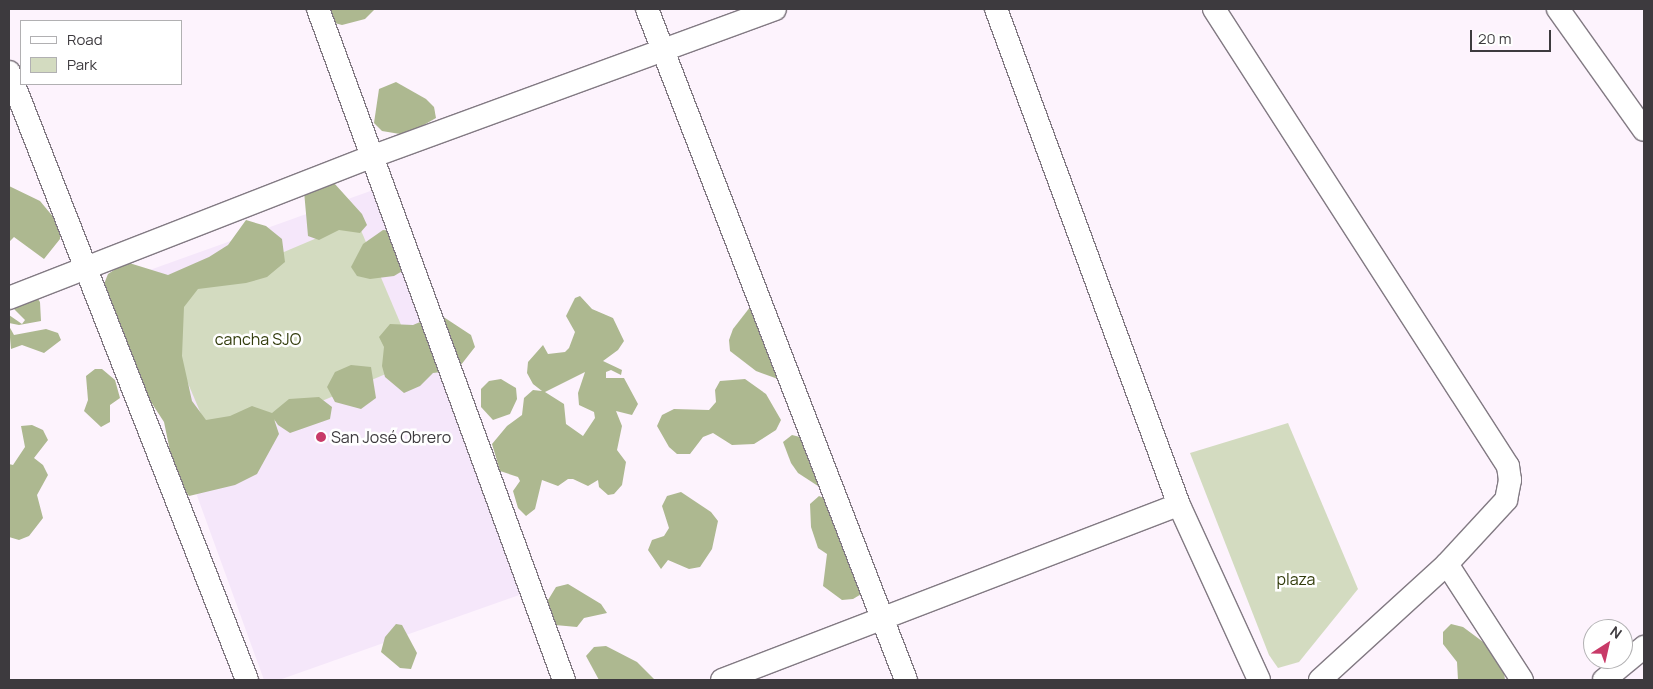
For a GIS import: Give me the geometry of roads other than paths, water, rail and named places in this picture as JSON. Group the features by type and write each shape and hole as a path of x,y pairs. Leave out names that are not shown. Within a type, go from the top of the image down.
{"street":[{"path":"318,9 564,680"},
{"path":"647,9 906,680"},
{"path":"9,298 371,157 662,52 775,9"},
{"path":"996,9 1179,505 1259,680"},
{"path":"1214,9 1508,466 1510,480 1506,500 1447,564 1320,680"},
{"path":"1558,9 1644,130"},
{"path":"9,72 84,270 247,680"},
{"path":"722,680 1179,505"},
{"path":"1447,564 1522,680"},
{"path":"1604,680 1644,647"}],"place":[{"name":"San José Obrero","path":"321,437"}],"park label":[{"name":"cancha SJO","path":"258,339"},
{"name":"plaza","path":"1296,579"}]}
